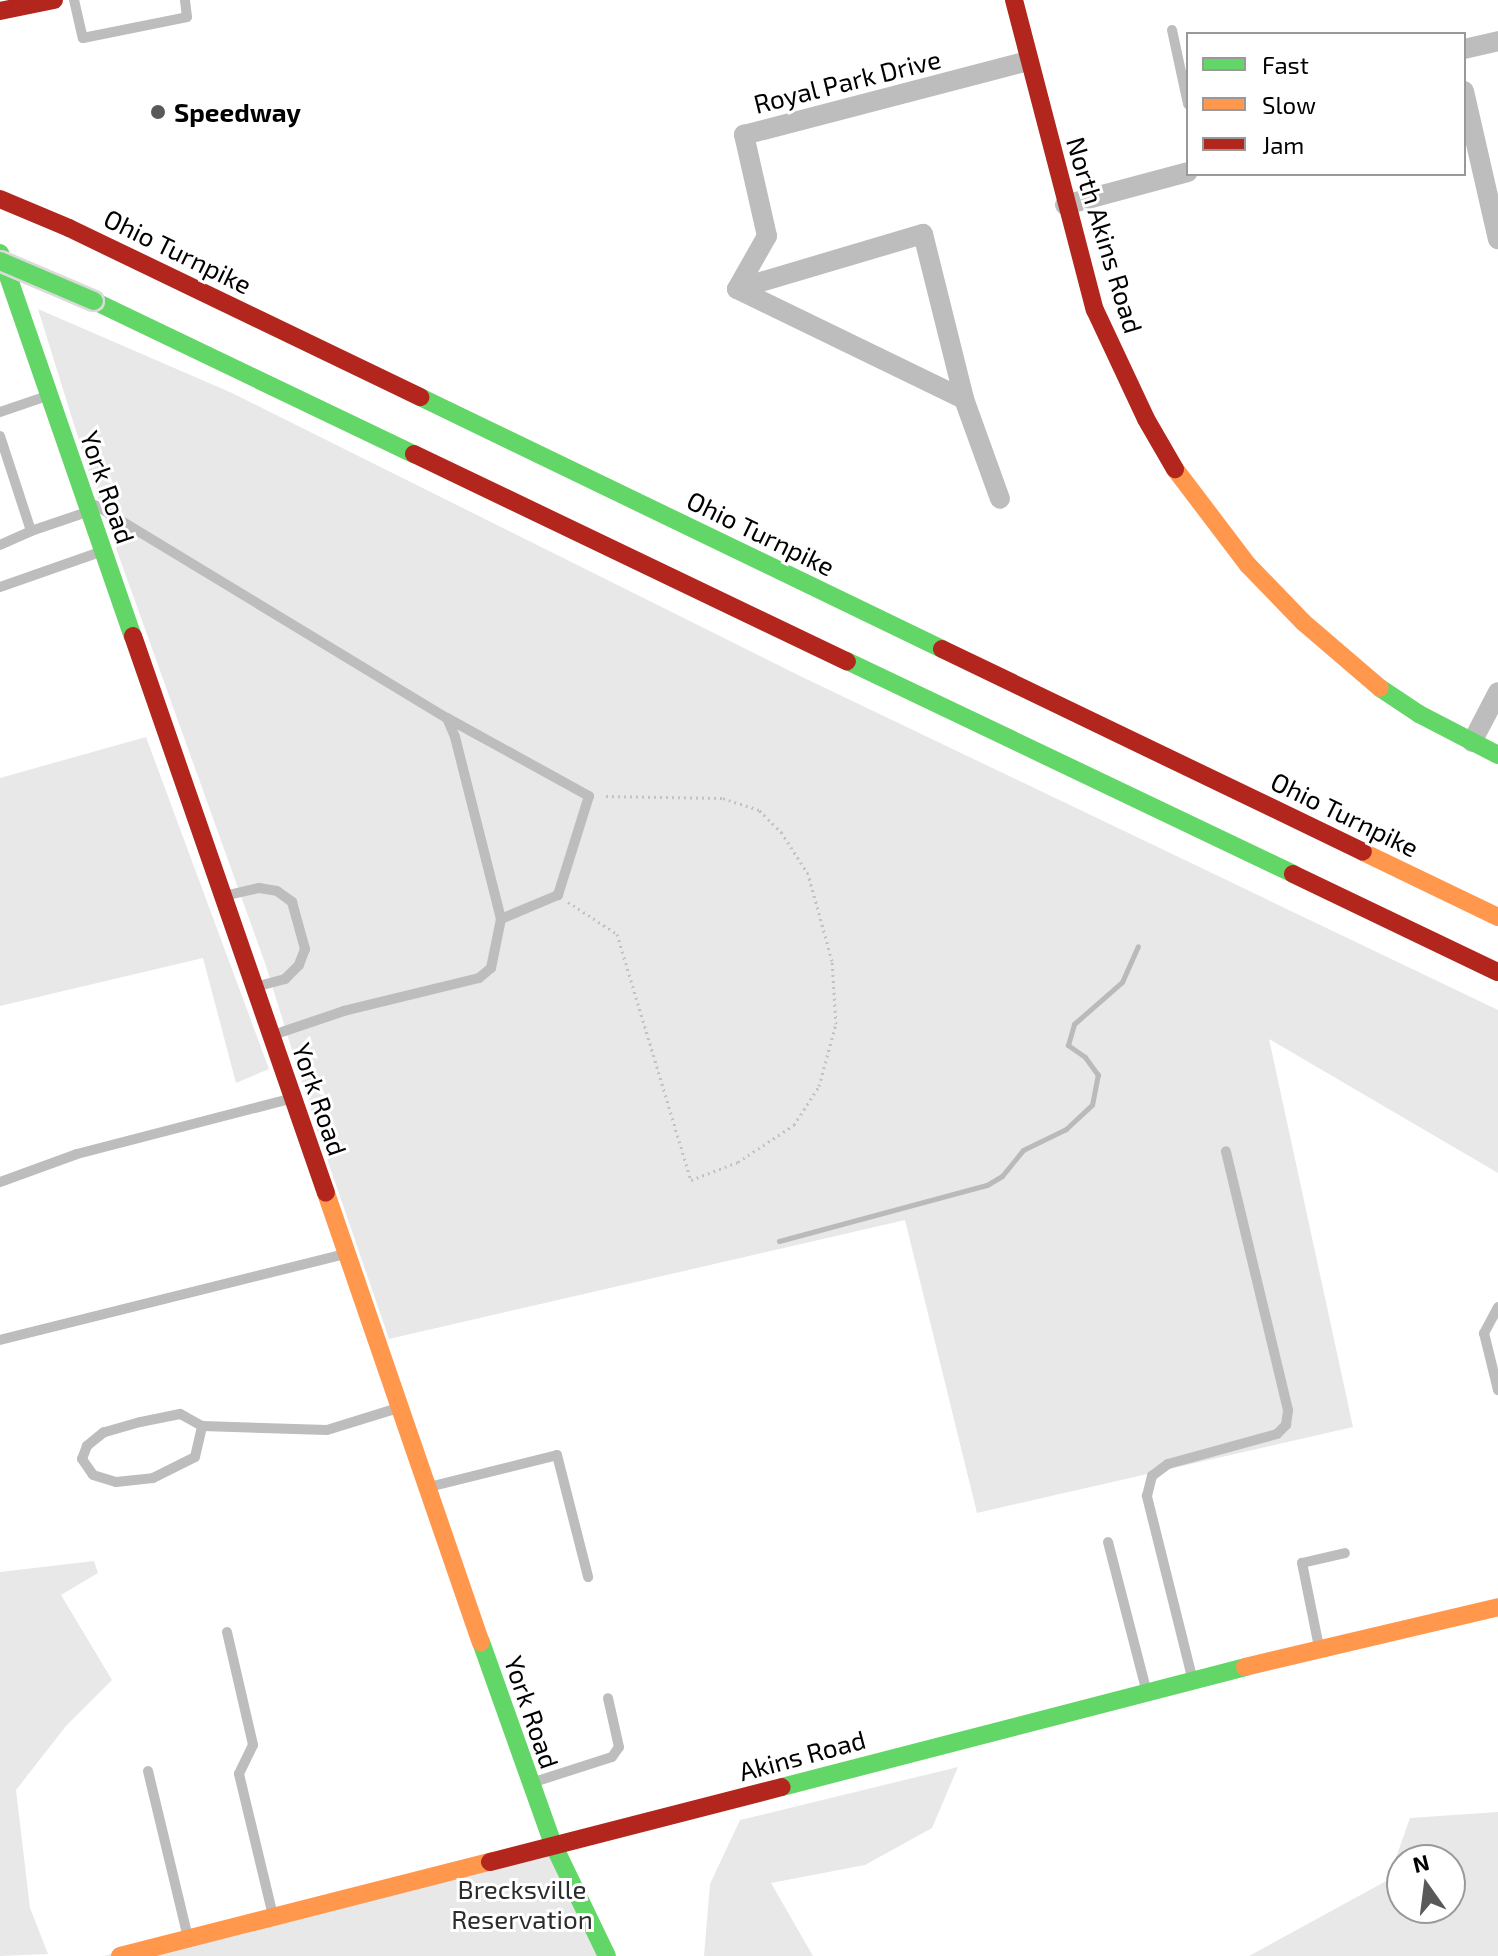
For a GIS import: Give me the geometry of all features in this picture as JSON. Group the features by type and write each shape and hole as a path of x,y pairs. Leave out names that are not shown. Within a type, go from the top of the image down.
{"main road":[{"path":"0,11 54,0"},
{"name":"North Akins Road","path":"1014,0 1065,205 1095,310 1139,406 1176,471 1248,565 1303,622 1369,680 1419,714 1498,755"},
{"name":"Ohio Turnpike","path":"0,199 69,228 1498,917"},
{"name":"York Road","path":"0,253 530,1783 553,1844 607,1956"},
{"path":"0,261 94,301 1498,972"},
{"name":"Akins Road","path":"120,1956 553,1844 644,1824 1192,1679 1498,1607"}],"street":[{"path":"1466,49 1498,41"},
{"name":"Royal Park Drive","path":"737,289 767,236 744,135 1029,61"},
{"path":"1466,100 1498,239"},
{"path":"1065,205 1186,173"},
{"path":"737,289 923,234 964,399 1000,499"},
{"path":"737,289 964,399"},
{"path":"1472,742 1498,692"}],"lane":[{"path":"74,0 83,38 187,17 185,0"},
{"path":"1172,30 1186,95"},
{"path":"0,412 49,395"},
{"path":"0,436 31,531"},
{"path":"0,545 87,505 447,718 589,796 558,895 501,919"},
{"path":"0,587 103,551"},
{"path":"271,1036 344,1011 479,978 491,968 501,919 455,737 447,718"},
{"path":"222,896 259,888 277,891 292,902 305,949 299,965 285,979 254,988"},
{"path":"0,1182 77,1154 292,1098"},
{"path":"1192,1679 1147,1496 1152,1476 1168,1464 1277,1434 1286,1425 1288,1410 1226,1151"},
{"path":"0,1340 346,1254"},
{"path":"1498,1307 1484,1333 1498,1390"},
{"path":"202,1426 195,1457 153,1478 116,1482 93,1475 82,1459 87,1446 104,1432 180,1414 202,1426 327,1430 399,1408"},
{"path":"427,1487 557,1455 588,1577"},
{"path":"1108,1542 1146,1691"},
{"path":"1319,1649 1302,1563 1345,1553"},
{"path":"227,1632 253,1745 239,1774 274,1918"},
{"path":"530,1783 612,1757 619,1747 608,1698"},
{"path":"148,1771 188,1939"}],"path":[{"path":"558,895 617,934 691,1180 738,1162 794,1125 819,1086 836,1024 832,961 808,874 782,833 759,810 722,798 589,796"}],"green space":[{"path":"38,309 232,393 798,675 1498,1010 1498,1173 1269,1039 1353,1427 977,1513 905,1220 389,1339 314,1121 265,963 90,476"},
{"path":"146,737 269,1069 236,1083 203,958 0,1006 0,778"},
{"path":"94,1561 98,1573 61,1595 112,1680 66,1726 16,1790 30,1908 48,1954 0,1956 0,1572"},
{"path":"958,1767 932,1828 865,1865 771,1883 813,1956 704,1956 710,1884 740,1820"},
{"path":"1498,1812 1498,1956 1249,1956 1386,1881 1386,1924 1466,1924 1466,1844 1401,1844 1410,1818"},
{"name":"Brecksville Reservation","path":"551,1843 608,1956 103,1956"}],"waterway":[{"path":"779,1241 987,1185 1002,1176 1023,1150 1066,1129 1092,1105 1098,1075 1085,1057 1068,1045 1074,1024 1122,982 1138,946"}],"traffic: fast":[{"path":"0,253 133,636"},
{"path":"0,261 94,301"},
{"path":"94,301 414,454"},
{"path":"420,397 942,649"},
{"path":"847,661 1293,874"},
{"path":"1380,688 1419,714 1498,755"},
{"path":"481,1642 553,1844 607,1956"},
{"path":"782,1787 1245,1667"}],"traffic: slow":[{"path":"1175,469 1248,565 1303,622 1380,688"},
{"path":"1363,852 1498,917"},
{"path":"326,1193 481,1642"},
{"path":"1245,1667 1498,1607"},
{"path":"120,1956 490,1862"}],"traffic: jam":[{"path":"0,11 54,0"},
{"path":"1014,0 1095,310 1146,419 1175,469"},
{"path":"0,199 69,228 420,397"},
{"path":"414,454 847,661"},
{"path":"133,636 326,1193"},
{"path":"942,649 1363,852"},
{"path":"1293,874 1498,972"},
{"path":"490,1862 782,1787"}],"place":[{"name":"Speedway","path":"158,112"}]}
